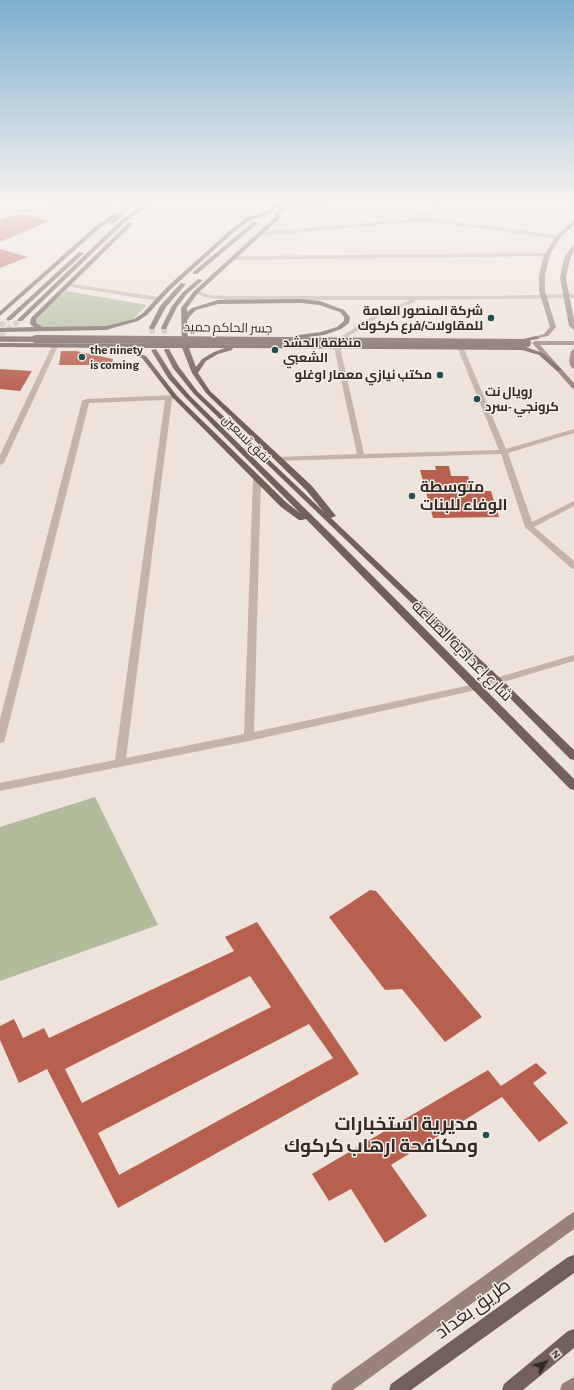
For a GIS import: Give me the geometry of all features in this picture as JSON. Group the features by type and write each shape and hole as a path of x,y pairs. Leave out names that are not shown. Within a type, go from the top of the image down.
{"main road":[{"path":"0,314 53,267"},
{"path":"9,319 64,267"},
{"path":"20,320 75,267"},
{"path":"41,330 33,324 33,319 86,267"},
{"path":"0,330 106,328 120,326 136,320 145,314 158,299 193,267"},
{"path":"152,328 163,306 186,281 203,267"},
{"path":"164,328 174,307 185,293 214,267"},
{"path":"224,267 196,292 184,308 185,346 195,373 217,401 318,498 341,530"},
{"path":"184,321 188,315 202,306 218,302 301,301 320,303 342,311 347,317 346,322 339,328 322,334 300,336"},
{"name":"جسر الحاكم حميد","path":"0,334 300,336 531,341"},
{"name":"جسر الحاكم حميد","path":"0,338 531,341"},
{"path":"0,349 23,344"},
{"path":"100,344 123,349 144,357 172,398 284,505 329,537"},
{"path":"0,345 100,344 461,349 523,348 535,350 559,370"},
{"path":"195,373 200,364 210,357 224,350 241,346"},
{"name":"نفق تسعين","path":"154,350 170,377 188,397 329,537"},
{"name":"نفق تسعين","path":"167,350 176,368 196,393 230,427 341,530"},
{"name":"شارع إعدادية الصناعة","path":"341,530 574,756"},
{"name":"شارع إعدادية الصناعة","path":"329,537 574,786"},
{"name":"طريق بغداد","path":"397,1390 574,1263"},
{"path":"510,1390 574,1337"}],"street":[{"path":"531,341 546,335 553,327 542,291 542,275 544,267"},
{"path":"565,267 563,278 572,326 574,328"},
{"path":"67,285 158,299"},
{"path":"196,292 209,297 227,298 574,296"},
{"path":"361,456 337,347 344,337 373,318 391,309 422,298"},
{"path":"531,341 574,338"},
{"path":"531,341 574,343"},
{"path":"531,341 574,387"},
{"path":"0,463 56,344"},
{"path":"461,349 504,452 529,527 574,566"},
{"path":"574,351 572,361 574,367"},
{"path":"0,739 86,401 172,398 120,763"},
{"path":"278,459 504,452 574,431"},
{"path":"249,737 256,478"},
{"path":"529,527 574,503"},
{"path":"0,788 249,737 499,682 574,658"},
{"path":"340,1390 574,1220"},
{"path":"568,1390 574,1385"}],"green space":[{"path":"66,291 147,305 129,323 96,329 37,328 33,319"},
{"path":"95,797 158,925 0,981 0,827"}],"building":[{"name":"the ninety is coming","path":"61,351 76,351 113,359 112,365 59,365"},
{"path":"0,369 32,371 20,391 0,389"},
{"path":"435,466 449,466 451,476 468,476 473,491 491,491 499,517 433,518 420,470 436,470"},
{"path":"370,890 376,891 482,1017 445,1042 402,989 385,990 329,917"},
{"path":"257,922 359,1074 118,1208 47,1069 19,1083 0,1040 0,1026 14,1019 23,1038 44,1028 49,1038 234,951 225,937","holes":["250,976 271,1007 82,1103 65,1069","309,1024 333,1058 119,1175 98,1133"]},
{"path":"536,1063 547,1073 533,1083 568,1123 539,1142 502,1097 391,1165 427,1216 385,1243 351,1189 329,1201 312,1174 488,1070 501,1086"}],"tunnel":[{"path":"0,326 9,319"},
{"path":"0,335 20,320"},
{"path":"152,328 153,340"},
{"path":"164,328 166,340"},
{"path":"153,339 154,350"},
{"path":"166,339 167,350"}],"place":[{"name":"شركة المنصور العامة للمقاولات/فرع كركوك","path":"491,318"},
{"name":"منظمة الحشد الشعبي","path":"275,350"},
{"name":"the ninety is coming","path":"82,357"},
{"name":"مكتب نيازي معمار اوغلو","path":"440,375"},
{"name":"رويال نت كرونجي -سرد","path":"477,399"},
{"name":"متوسطة الوفاء للبنات","path":"412,496"},
{"name":"مديرية استخبارات ومكافحة ارهاب كركوك","path":"486,1135"}]}
